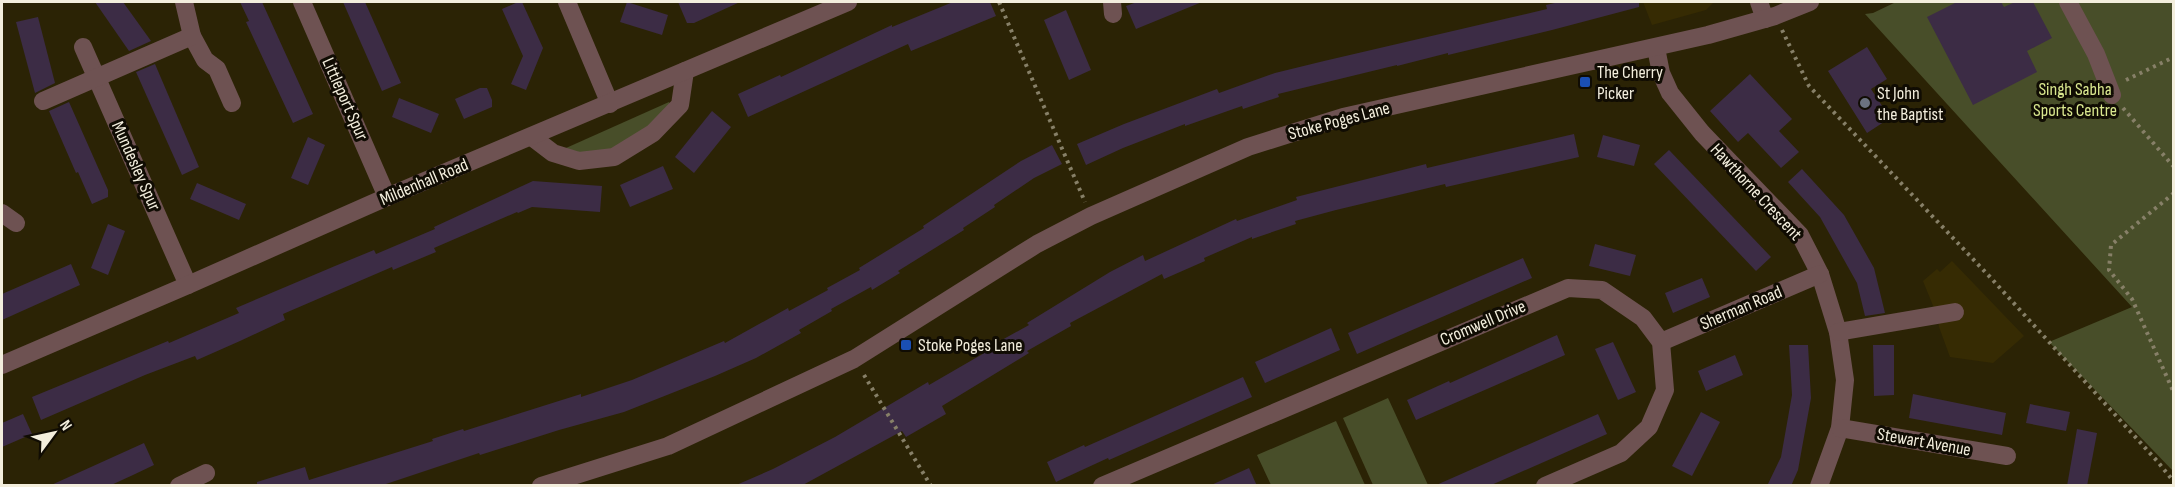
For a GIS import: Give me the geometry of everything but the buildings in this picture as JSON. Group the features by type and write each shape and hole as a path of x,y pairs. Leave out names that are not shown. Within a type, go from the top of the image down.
{"street":[{"path":"184,2 192,36 205,60 217,69 232,103"},
{"name":"Littleport Spur","path":"302,2 387,196"},
{"path":"567,2 610,104"},
{"name":"Mildenhall Road","path":"2,365 387,196 848,2"},
{"path":"1759,2 1770,18"},
{"name":"Stoke Poges Lane","path":"541,486 668,446 854,358 1037,244 1091,216 1248,147 1343,117 1656,48 1770,18 1810,2"},
{"path":"2068,2 2096,54 2111,92"},
{"path":"43,101 192,36"},
{"name":"Mundesley Spur","path":"83,47 188,285"},
{"name":"Hawthorne Crescent","path":"1656,48 1661,74 1670,93 1702,133 1800,235 1820,274 1838,332 1845,380 1840,428 1820,486"},
{"path":"532,136 553,153 579,161 614,157 653,133 680,105 685,71"},
{"name":"Sherman Road","path":"1661,342 1820,274"},
{"name":"Cromwell Drive","path":"1102,486 1568,288 1602,290 1643,318 1661,342"},
{"path":"1838,332 1955,312"},
{"path":"1545,486 1621,453 1649,427 1665,390 1661,342"},
{"name":"Stewart Avenue","path":"1840,428 2007,456"},
{"path":"178,481 206,473"}],"path":[{"path":"999,2 1091,216"},
{"path":"1770,18 1809,87 1990,278 2174,482"},
{"path":"2174,57 2111,92 2174,167"},
{"path":"2174,193 2111,245 2109,270 2132,299 2174,393"},
{"path":"854,358 931,486"}],"shaded area":[{"path":"1643,2 1714,2 1706,10 1652,25"},
{"path":"1952,261 2024,336 1993,363 1950,357 1923,281 1937,269 1940,272"}],"green space":[{"name":"Singh Sabha Sports Centre","path":"1896,2 2173,2 2173,471 2049,342 2132,307 1865,14 1873,13"},
{"path":"669,102 672,107 621,149 571,155 566,148"},
{"path":"1388,398 1428,485 1373,485 1343,418"},
{"path":"1336,421 1365,485 1271,485 1257,455"}],"place":[{"name":"The Cherry Picker","path":"1585,82"},
{"name":"St John the Baptist","path":"1865,103"},
{"name":"Stoke Poges Lane","path":"906,345"}]}
